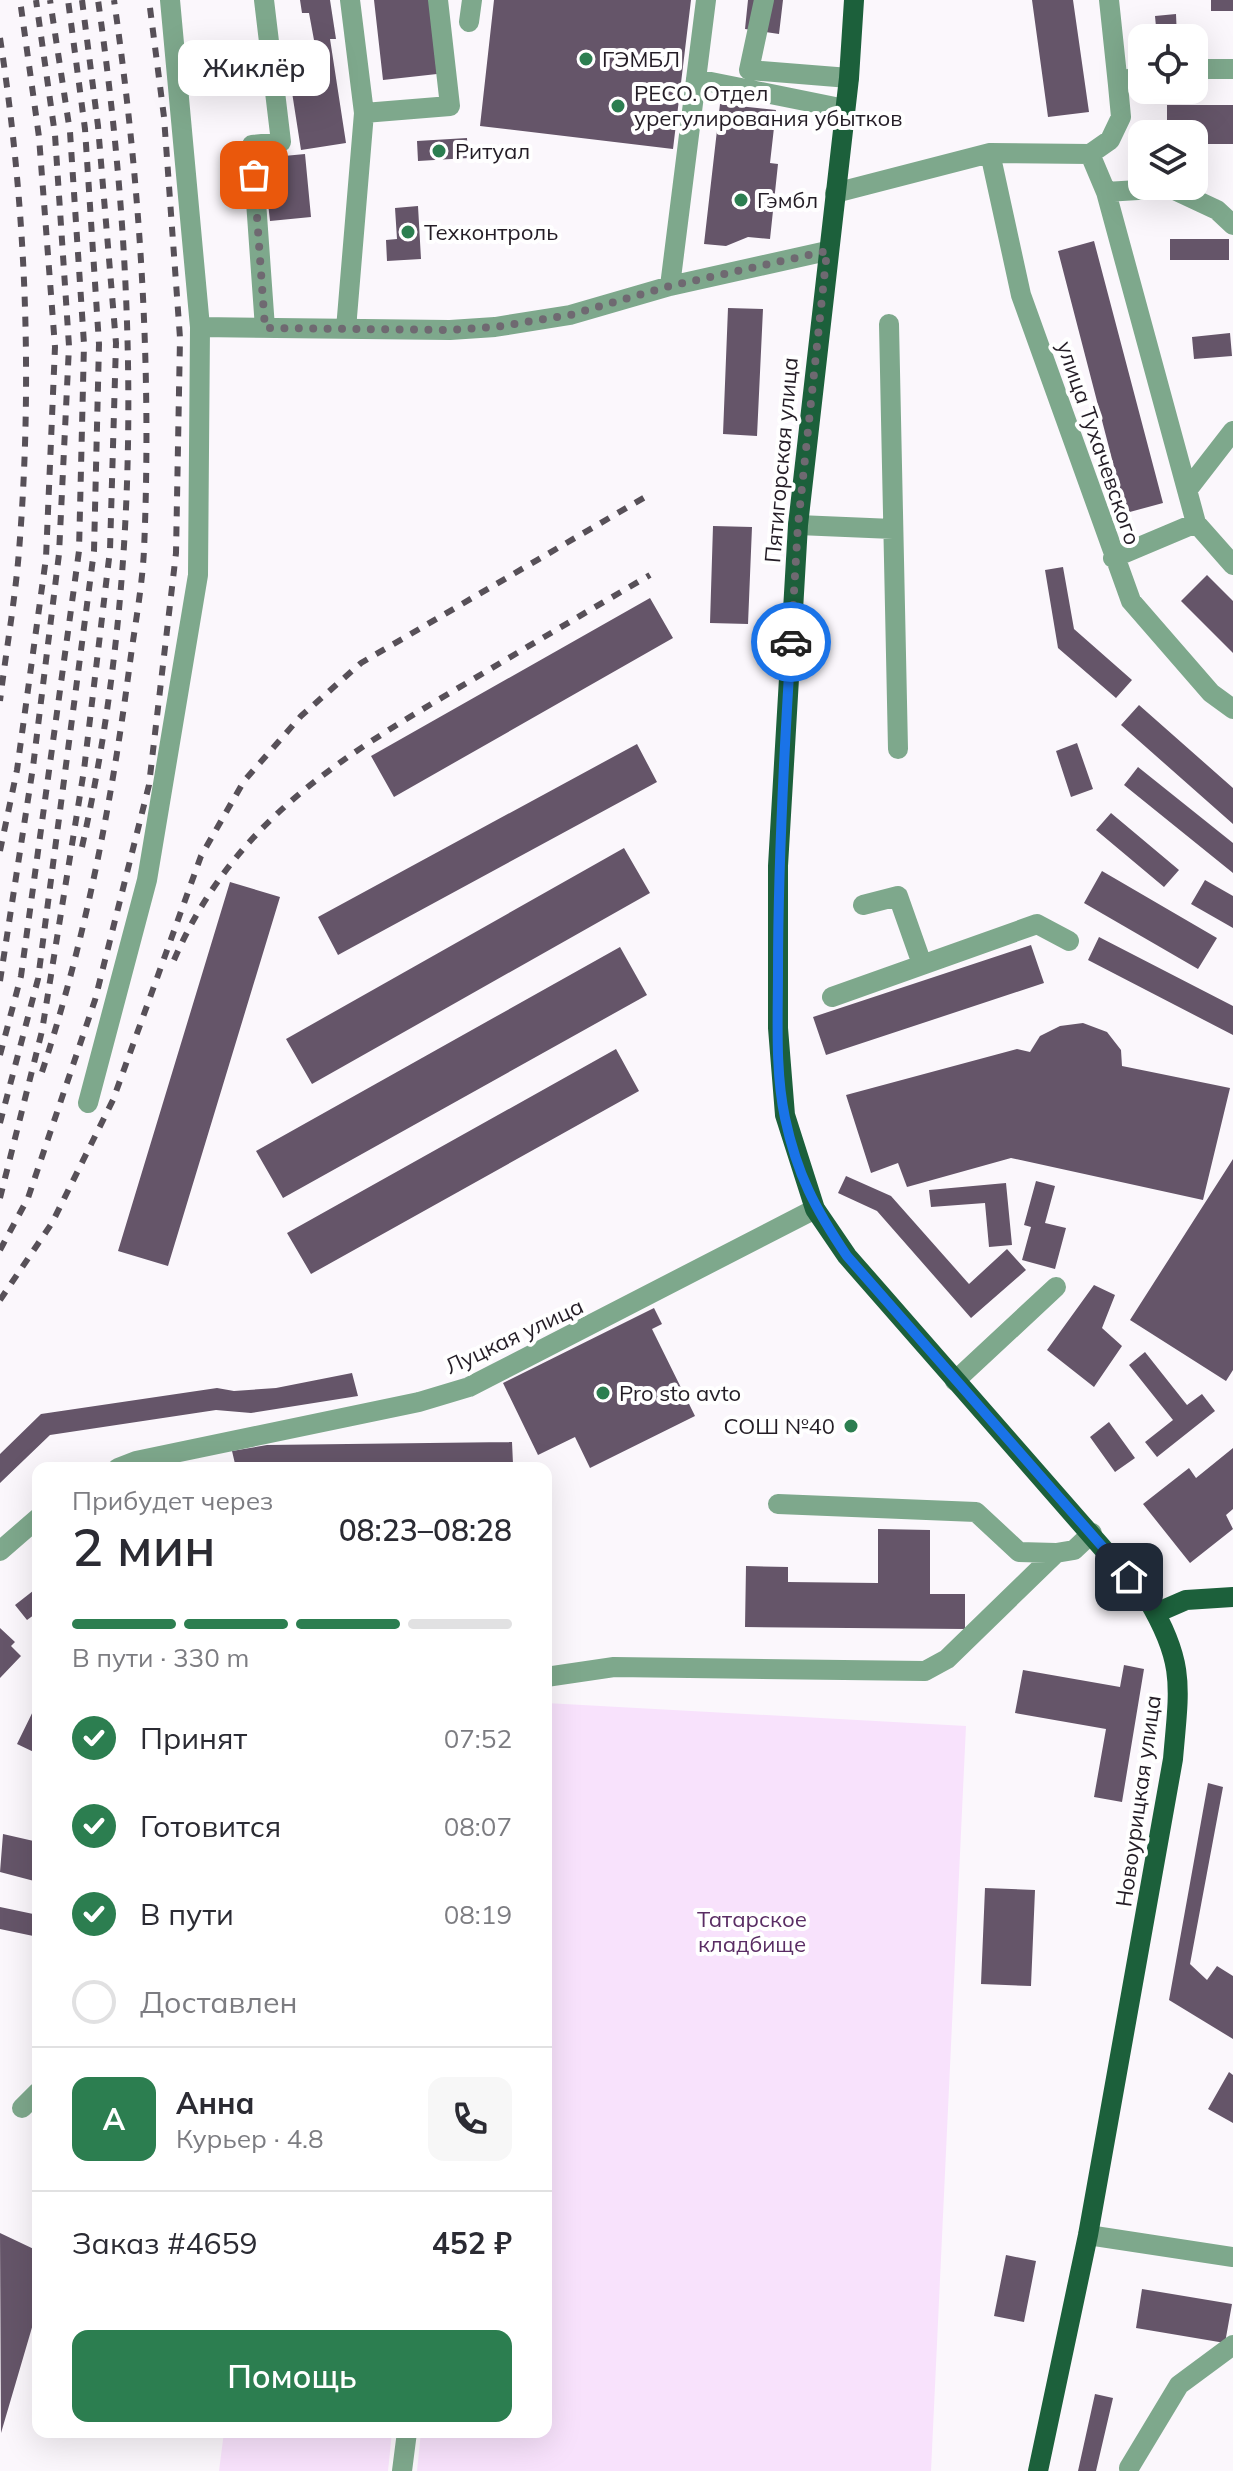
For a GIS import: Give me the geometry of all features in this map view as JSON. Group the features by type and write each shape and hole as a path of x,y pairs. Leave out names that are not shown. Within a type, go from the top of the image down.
{"main road":[{"name":"Пятигорская улица","path":"815,1209 785,1115 778,1028 778,866 798,525 849,78 854,0"},
{"name":"Новоурицкая улица","path":"815,1209 847,1256 1092,1533 1156,1613 1174,1650 1179,1689 1173,1759 1088,2235 1038,2471"},
{"path":"1156,1613 1186,1600 1233,1597"}],"street":[{"path":"88,1103 147,880 198,575 200,327 170,0"},
{"path":"264,0 281,142 252,145 265,328"},
{"path":"346,329 364,113 350,0"},
{"path":"364,113 450,106 438,0"},
{"path":"469,22 472,0"},
{"path":"670,286 706,0"},
{"path":"764,0 749,70 849,78"},
{"path":"835,193 990,153 1090,154 1110,140 1121,117 1109,0"},
{"path":"1208,69 1233,69"},
{"path":"696,79 845,109"},
{"path":"1118,85 1128,80"},
{"name":"улица Тухачевского","path":"990,153 1021,295 1131,601 1211,693 1233,709"},
{"path":"1090,154 1106,192 1196,523 1233,565"},
{"path":"1106,192 1170,188 1217,210 1233,225"},
{"path":"200,327 495,327 570,315 670,286 827,251"},
{"path":"889,324 898,749"},
{"path":"1188,489 1233,431"},
{"path":"1113,558 1196,523"},
{"path":"798,525 893,529"},
{"path":"863,905 898,896 922,964"},
{"path":"832,997 1037,924 1069,941"},
{"name":"Луцкая улица","path":"133,1462 419,1402 469,1387 815,1209"},
{"path":"955,1381 1056,1287"},
{"path":"778,1504 976,1512 1019,1552 1074,1550 1092,1533"},
{"path":"0,1551 32,1523"},
{"path":"552,1676 614,1667 925,1671 947,1659 1056,1553"},
{"path":"22,2108 32,2098"},
{"path":"1088,2235 1233,2257"},
{"path":"1129,2468 1179,2385 1233,2345"},
{"path":"402,2471 406,2438"}],"green space":[{"name":"Татарское кладбище","path":"552,1703 966,1726 931,2471 417,2471 420,2438 552,2438"},
{"path":"223,2438 391,2438 388,2471 219,2471"}],"building":[{"path":"300,0 330,0 336,39 330,39 346,143 301,150 289,73 308,70 304,42 314,40 309,13 302,13"},
{"path":"374,0 429,0 437,74 383,80"},
{"name":"ГЭМБЛ","path":"494,0 691,0 673,149 480,126"},
{"path":"748,0 783,0 779,34 745,29"},
{"path":"1032,0 1073,0 1089,112 1048,117"},
{"path":"1211,0 1233,0 1233,11 1211,11"},
{"path":"1176,14 1176,24 1156,24 1155,16"},
{"name":"Гэмбл","path":"720,104 776,110 770,163 778,164 770,239 748,237 726,246 704,244"},
{"path":"1167,105 1233,105 1233,144 1208,144 1208,120 1167,120"},
{"path":"467,138 468,158 418,161 417,141"},
{"path":"305,154 311,217 270,221 263,158"},
{"path":"418,206 421,259 387,261 386,240 397,239 395,208"},
{"path":"1170,239 1229,239 1229,260 1170,260"},
{"path":"1094,241 1163,503 1126,513 1058,251"},
{"path":"728,308 763,309 757,436 723,434"},
{"path":"1230,333 1232,356 1194,359 1192,337"},
{"path":"713,526 752,527 748,624 710,623"},
{"path":"1063,567 1074,629 1132,680 1116,698 1058,648 1045,570"},
{"path":"1207,575 1233,601 1233,653 1181,601"},
{"path":"650,598 673,638 394,797 371,756"},
{"path":"1139,705 1233,788 1233,824 1121,725"},
{"path":"1077,743 1093,789 1071,797 1056,751"},
{"path":"637,744 657,782 338,955 318,917"},
{"path":"1138,767 1233,843 1233,873 1124,785"},
{"path":"1111,813 1179,870 1164,887 1096,830"},
{"path":"624,848 650,893 312,1084 286,1039"},
{"path":"1102,871 1217,938 1198,969 1084,903"},
{"path":"1205,880 1233,896 1233,928 1191,904"},
{"path":"230,882 280,897 168,1266 118,1251"},
{"path":"1099,937 1233,1006 1233,1035 1088,960"},
{"path":"1031,945 1044,983 826,1055 813,1017"},
{"path":"620,947 647,995 283,1198 256,1151"},
{"path":"1083,1023 1107,1032 1121,1050 1122,1066 1230,1088 1203,1200 1011,1158 907,1187 898,1163 871,1173 846,1095 1017,1049 1030,1052 1040,1036 1060,1026"},
{"path":"616,1049 639,1091 311,1274 287,1233"},
{"path":"1233,1159 1233,1370 1226,1381 1130,1320"},
{"path":"846,1176 891,1196 969,1284 1007,1249 1026,1270 971,1318 877,1211 838,1193"},
{"path":"1036,1181 1055,1186 1045,1223 1066,1228 1055,1269 1022,1260 1031,1227 1024,1225"},
{"path":"1006,1183 1012,1245 989,1247 985,1203 931,1207 929,1190"},
{"path":"1094,1285 1115,1295 1102,1328 1122,1346 1094,1387 1047,1350"},
{"path":"654,1308 662,1324 652,1329 695,1416 590,1468 575,1437 538,1455 503,1383"},
{"path":"1145,1352 1187,1405 1202,1394 1215,1411 1157,1457 1145,1442 1173,1420 1129,1365"},
{"path":"352,1373 358,1396 251,1413 216,1410 50,1435 0,1483 0,1454 41,1414 217,1388 234,1391 276,1388"},
{"path":"1109,1422 1135,1458 1115,1472 1090,1437"},
{"path":"512,1442 513,1462 235,1462 232,1451 267,1445"},
{"path":"1233,1448 1233,1509 1226,1515 1233,1529 1190,1563 1143,1504 1189,1468 1196,1478"},
{"path":"878,1529 930,1530 930,1594 965,1594 965,1629 745,1627 746,1566 788,1567 788,1582 878,1583"},
{"path":"32,1592 32,1616 27,1620 15,1605"},
{"path":"0,1628 15,1642 11,1646 21,1656 0,1678"},
{"path":"1124,1665 1144,1669 1122,1802 1094,1797 1106,1729 1015,1713 1023,1670 1120,1687"},
{"path":"32,1713 32,1751 17,1744"},
{"path":"1208,1783 1223,1787 1190,1964 1207,1980 1217,1966 1233,1976 1233,2039 1169,2000"},
{"path":"3,1834 32,1841 32,1880 0,1872"},
{"path":"985,1888 1035,1890 1031,1986 981,1984"},
{"path":"0,1907 32,1914 32,1936 0,1929"},
{"path":"1229,2072 1233,2075 1233,2123 1208,2109"},
{"path":"0,2233 32,2248 32,2327 1,2433"},
{"path":"1006,2255 1036,2261 1024,2322 994,2316"},
{"path":"1142,2289 1232,2304 1225,2343 1136,2328"},
{"path":"1095,2394 1113,2398 1096,2471 1078,2471"}],"railway":[{"path":"0,851 17,770 46,558 55,347 39,137 20,0"},
{"path":"0,981 33,767 59,554 69,346 55,135 36,0"},
{"path":"0,1055 21,976 79,551 84,344 70,132 50,0"},
{"path":"0,1123 38,979 94,551 99,344 85,129 68,0"},
{"path":"0,1198 42,1031 84,770 110,550 116,343 98,126 82,0"},
{"path":"82,847 102,742 116,637 125,531 128,425 127,318 121,212 98,0"},
{"path":"42,1072 84,923 105,822 122,721 144,550 146,412 142,274 131,136 114,0"},
{"path":"0,1250 28,1198 95,1000 149,785 176,553 180,338 164,117 149,0"},
{"path":"0,38 16,165 26,358 19,551 0,701"},
{"path":"0,1300 52,1223 113,1100 201,856 244,781 301,716 361,663 652,493"},
{"path":"174,960 199,911 227,868 296,797 334,767 419,711 650,575"}],"way so far":[{"path":"254,175 265,328 450,330 495,327 570,315 670,286 827,251 798,525 791,642"}],"place":[{"name":"ГЭМБЛ","path":"586,59"},
{"name":"РЕСО. Отдел урегулирования убытков","path":"618,106"},
{"name":"Ритуал","path":"439,151"},
{"name":"Жиклёр","path":"254,175"},
{"name":"Гэмбл","path":"741,200"},
{"name":"Техконтроль","path":"408,232"},
{"name":"Pro sto avto","path":"603,1393"},
{"name":"СОШ №40","path":"851,1426"}],"route":[{"path":"791,642 778,866 778,1028 785,1115 799,1169 815,1209 847,1256 1129,1577"}]}
